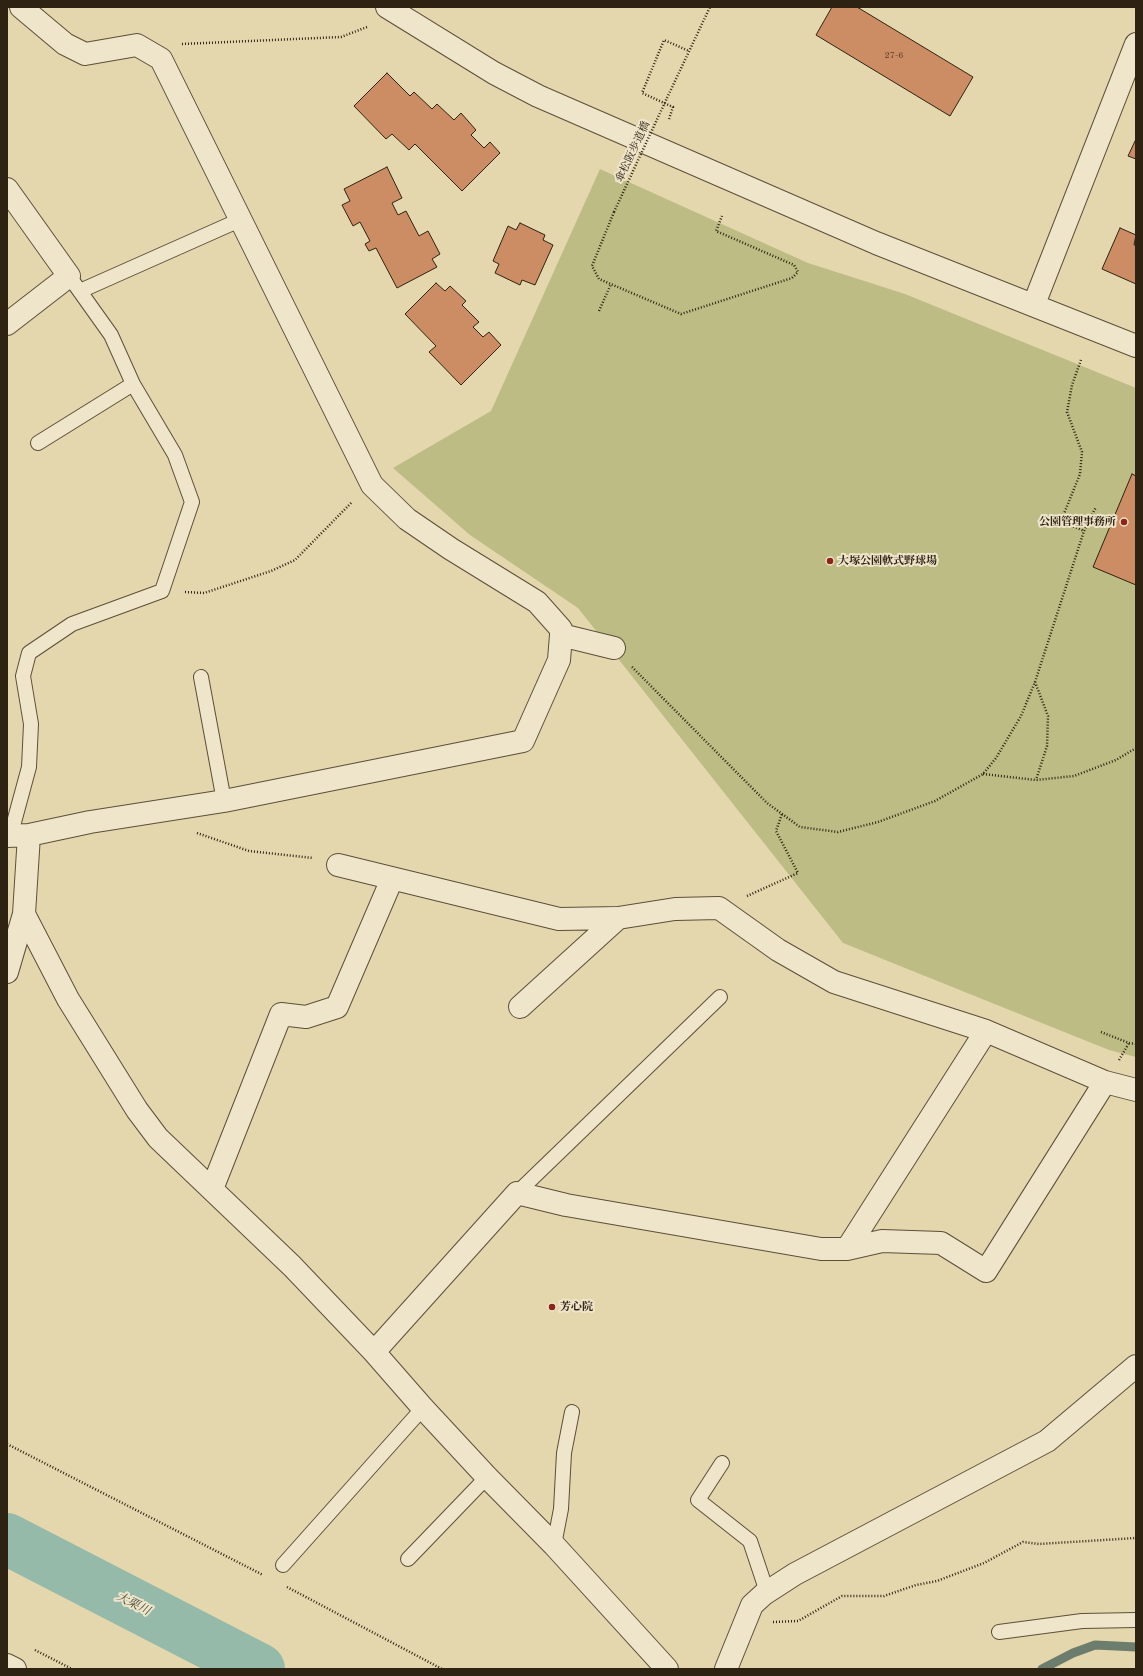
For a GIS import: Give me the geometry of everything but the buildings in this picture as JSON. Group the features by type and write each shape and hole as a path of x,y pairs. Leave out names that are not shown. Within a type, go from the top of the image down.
{"street":[{"path":"22,7 65,44 85,54 137,45 161,59 242,219 372,486 407,519 451,549 537,602 561,629 559,660 523,741 224,801 156,813 90,822 15,836 24,914 68,999 137,1110 158,1138 292,1266 374,1352 423,1408 487,1477 554,1545 667,1669"},
{"path":"387,7 494,73 538,96 855,234 1034,304 1136,346"},
{"path":"1034,304 1136,44"},
{"path":"7,189 74,283 7,324"},
{"path":"561,635 614,648"},
{"path":"338,865 559,919 618,918 675,908 719,908 778,950 834,982 986,1031 1105,1082 1136,1090"},
{"path":"212,1189 281,1014 306,1017 337,1007 392,879"},
{"path":"7,972 24,914"},
{"path":"520,1007 618,918"},
{"path":"847,1249 986,1031"},
{"path":"374,1352 517,1193 566,1204 821,1249 847,1249 882,1241 941,1243 986,1271 1105,1082"},
{"path":"726,1669 752,1605 767,1592 795,1574 1047,1441 1136,1366"},
{"path":"7,1665 15,1669"}],"lane":[{"path":"15,836 29,767 31,724 23,676 29,653 72,624 162,591 192,502 175,455 133,384 111,334 74,283 242,219"},
{"path":"38,443 133,384"},
{"path":"201,677 224,801"},
{"path":"517,1193 720,998"},
{"path":"283,1565 423,1408"},
{"path":"554,1545 561,1509 564,1453 572,1412"},
{"path":"722,1463 698,1500 750,1541 767,1592"},
{"path":"408,1559 487,1477"},
{"path":"999,1632 1082,1622 1136,1620"}],"path":[{"name":"傘松阪歩道橋","path":"611,284 599,279 592,266 614,212 710,7"},
{"path":"179,45 341,37 367,27"},
{"path":"669,119 673,107 642,93 664,40 689,50"},
{"path":"599,311 611,284 681,314 792,278 798,272 794,265 716,231 722,216"},
{"path":"1082,360 1072,385 1067,412 1082,452 1080,474 1061,521 1084,531"},
{"path":"162,591 204,593 271,571 295,560 349,504 372,486"},
{"path":"614,648 767,803 800,827 838,832 878,822 935,801 983,774 996,758 1021,716 1035,682 1084,531 1096,507"},
{"path":"1035,682 1048,716 1047,746 1036,780"},
{"path":"983,774 1036,780 1074,776 1116,760 1136,748"},
{"path":"156,813 183,828 249,851 326,859 338,865"},
{"path":"719,908 798,873 776,831 782,814"},
{"path":"1101,1032 1129,1043 1136,1044"},
{"path":"7,1444 268,1578"},
{"path":"766,1622 798,1621 842,1596 884,1596 916,1585 937,1581 984,1563 1023,1542 1039,1544 1136,1538"},
{"path":"282,1585 442,1669"},
{"path":"33,1649 72,1669"}],"green space":[{"path":"600,169 808,263 905,294 1136,388 1136,1057 1109,1050 843,943 578,608 470,535 393,468 491,411"}],"waterway":[{"name":"大栗川","path":"7,1539 259,1669"},
{"path":"1042,1669 1073,1653 1095,1645 1136,1647"}],"place":[{"name":"公園管理事務所","path":"1124,522"},
{"name":"大塚公園軟式野球場","path":"830,561"},
{"name":"芳心院","path":"552,1307"}]}
